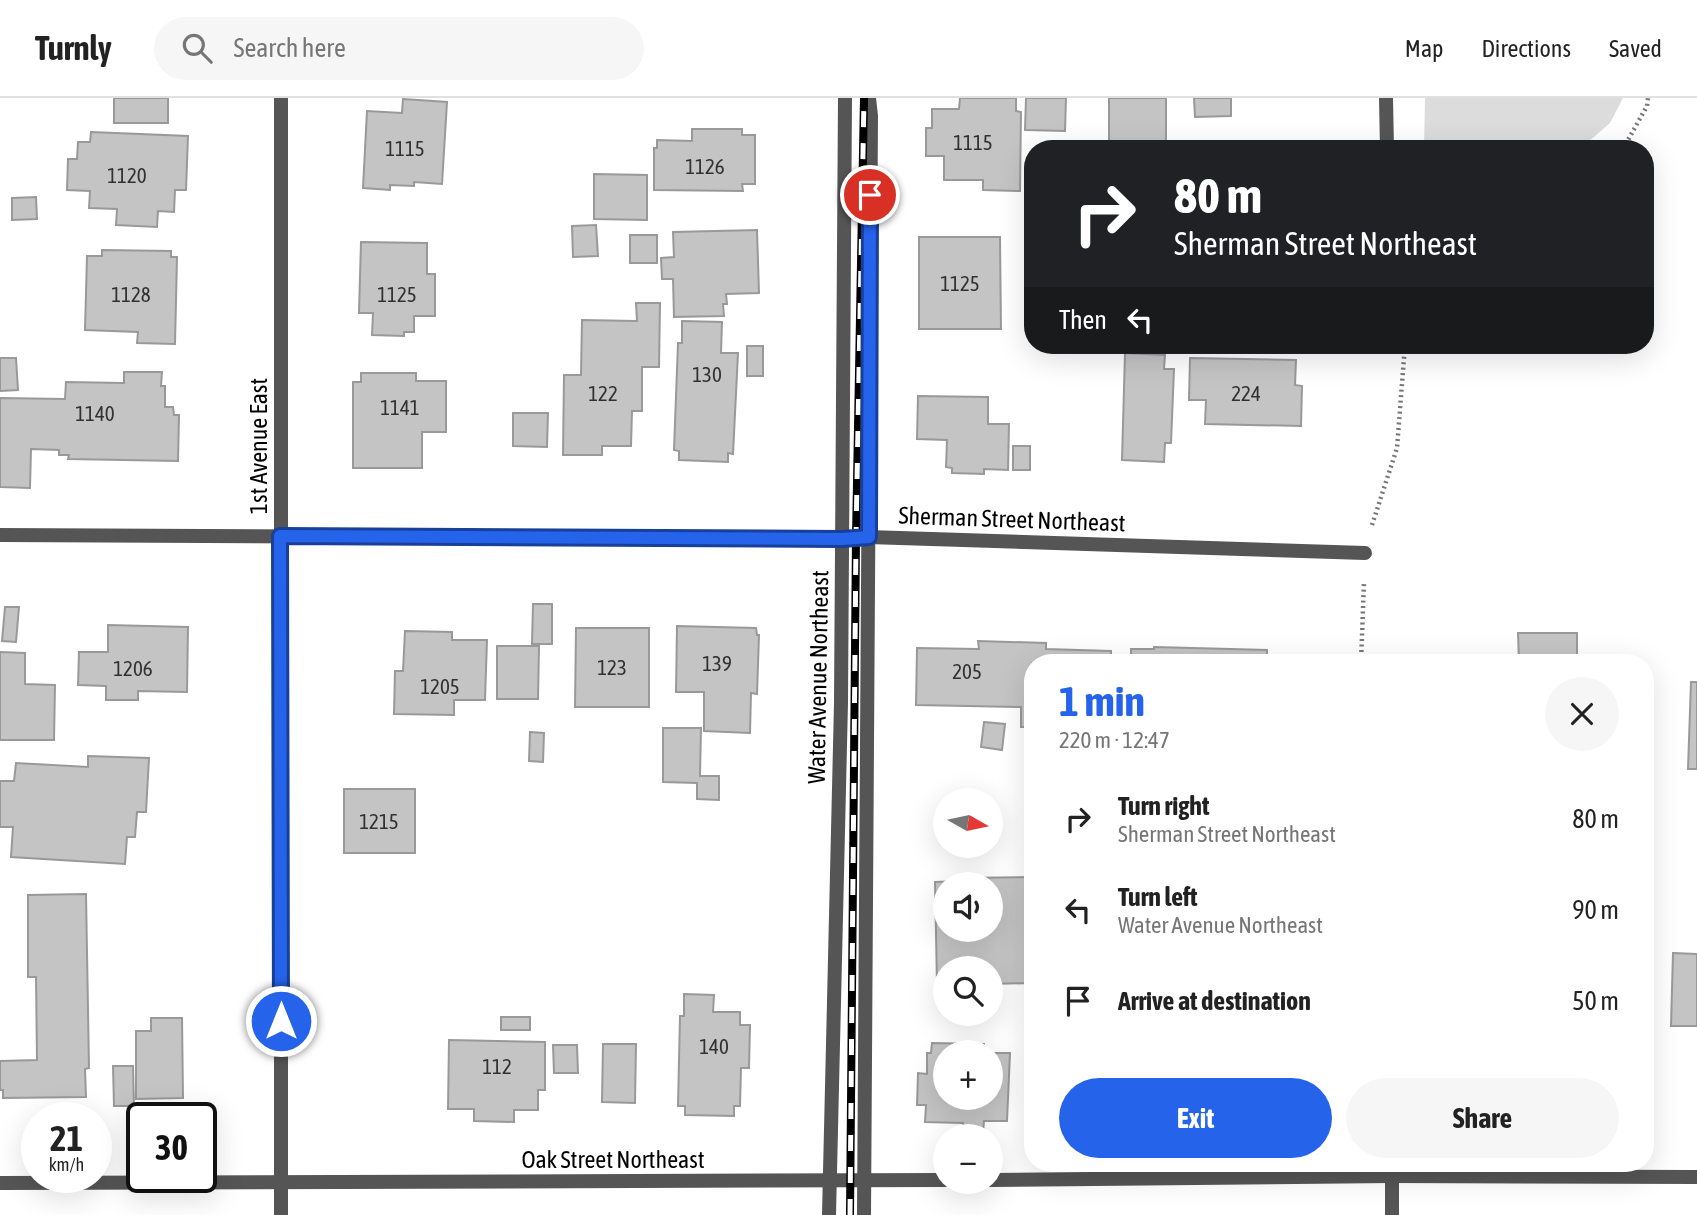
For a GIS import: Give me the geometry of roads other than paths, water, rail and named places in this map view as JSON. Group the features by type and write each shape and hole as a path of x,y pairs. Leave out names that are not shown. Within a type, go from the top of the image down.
{"street":[{"name":"1st Avenue East","path":"281,98 282,1215"},
{"name":"Water Avenue Northeast","path":"829,1215 841,703 845,98"},
{"name":"Water Avenue Northeast","path":"864,1215 871,130 869,98"},
{"path":"1386,98 1387,140"},
{"name":"Sherman Street Northeast","path":"0,535 869,537 1365,553"},
{"path":"1003,1180 1312,1172"},
{"path":"1392,1172 1392,1215"},
{"path":"1479,1172 1697,1177"},
{"name":"Oak Street Northeast","path":"0,1183 933,1180"}],"railway":[{"path":"850,1215 856,537 864,98"}]}
